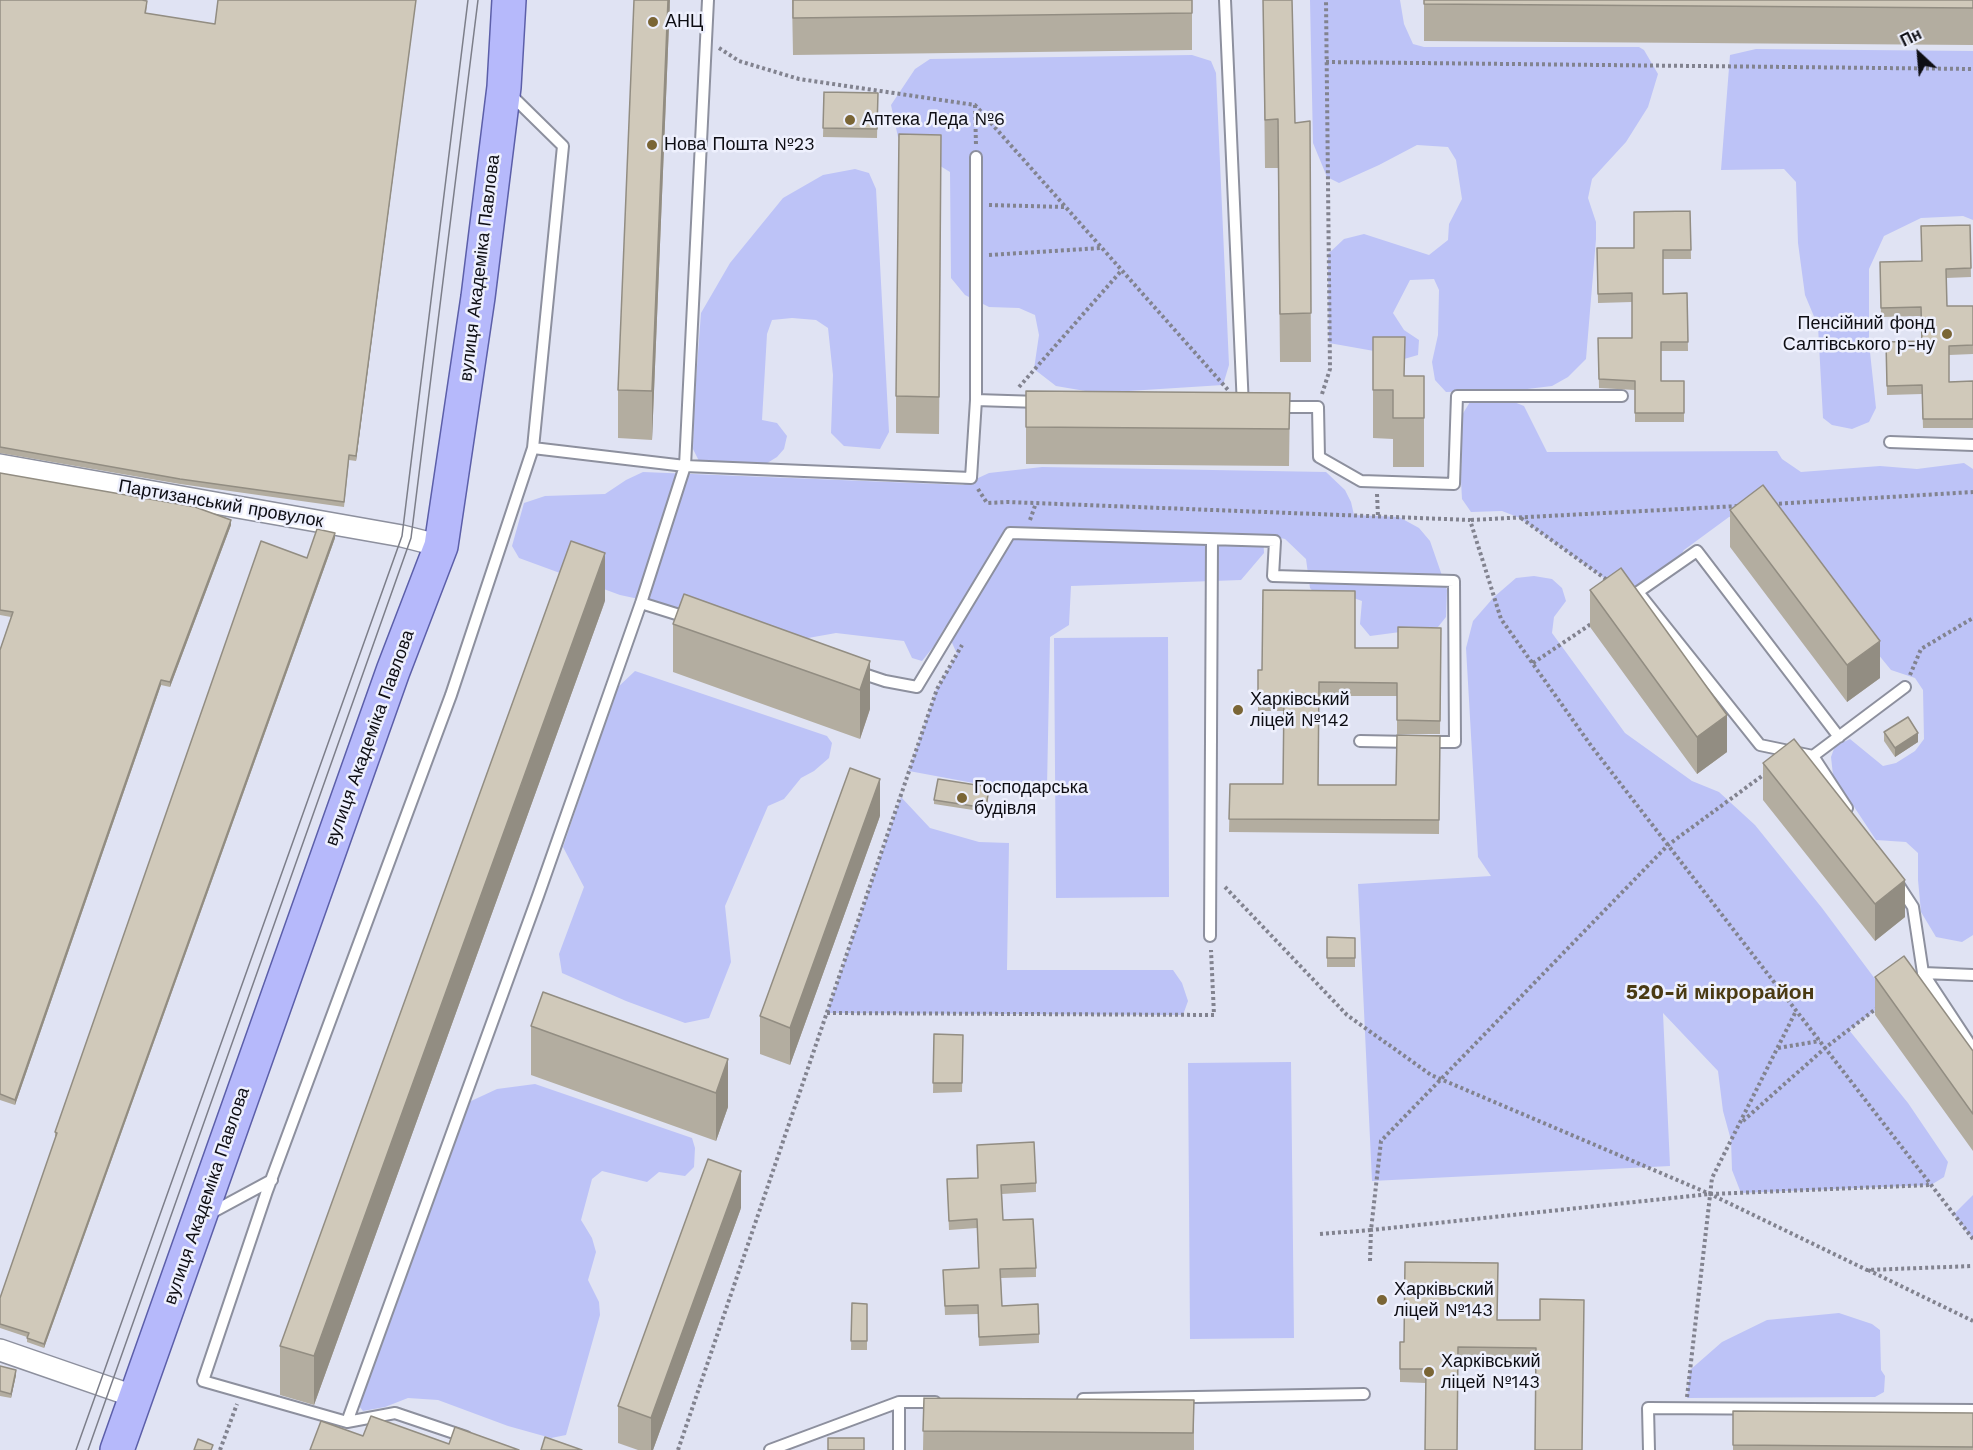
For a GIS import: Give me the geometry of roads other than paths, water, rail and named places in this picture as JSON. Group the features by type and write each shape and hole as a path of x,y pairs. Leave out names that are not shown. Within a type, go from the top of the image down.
{"main road":[{"name":"вулиця Академіка Павлова","path":"117,1450 393,671 441,546 478,297 504,87 509,0"}],"street":[{"name":"Партизанський провулок","path":"0,465 390,534 441,546"},
{"path":"0,1350 136,1397"}],"lane":[{"path":"347,1422 538,896 641,603 685,466 708,0"},
{"path":"1226,0 1254,407"},
{"path":"481,1443 395,1413 347,1422 203,1381 272,1180 451,695 533,448 563,146 504,87"},
{"path":"533,448 685,466 971,478 976,400 976,157"},
{"path":"1231,407 1318,407 1319,457 1361,481 1455,484 1457,396 1622,396"},
{"path":"976,400 1054,402"},
{"path":"1890,442 1973,446"},
{"path":"852,670 885,681 916,687 1010,533 1275,541 1273,576 1454,581 1455,742 1360,741"},
{"path":"1210,936 1212,540"},
{"path":"1839,737 1697,550 1638,592 1760,745 1813,756 1850,813"},
{"path":"641,603 696,621"},
{"path":"1813,756 1905,687"},
{"path":"1895,879 1914,907 1923,973 1973,1049"},
{"path":"1923,973 1973,975"},
{"path":"198,1219 272,1180"},
{"path":"1071,1400 1364,1394"},
{"path":"899,1402 899,1450"},
{"path":"770,1450 899,1402 943,1402"},
{"path":"1649,1450 1648,1408 1973,1410"}],"tram line":[{"path":"76,1450 402,536 468,0"},
{"path":"88,1450 411,538 478,0"}],"place":[{"name":"АНЦ","path":"653,22"},
{"name":"Аптека Леда №6","path":"850,120"},
{"name":"Нова Пошта №23","path":"652,145"},
{"name":"Пенсійний фонд Салтівського р-ну","path":"1947,334"},
{"name":"Харківський ліцей №142","path":"1238,710"},
{"name":"Господарська будівля","path":"962,798"},
{"name":"Харківьский ліцей №143","path":"1382,1300"},
{"name":"Харківський ліцей №143","path":"1429,1372"}],"district":[{"name":"520-й мікрорайон","path":"1720,993"}]}
